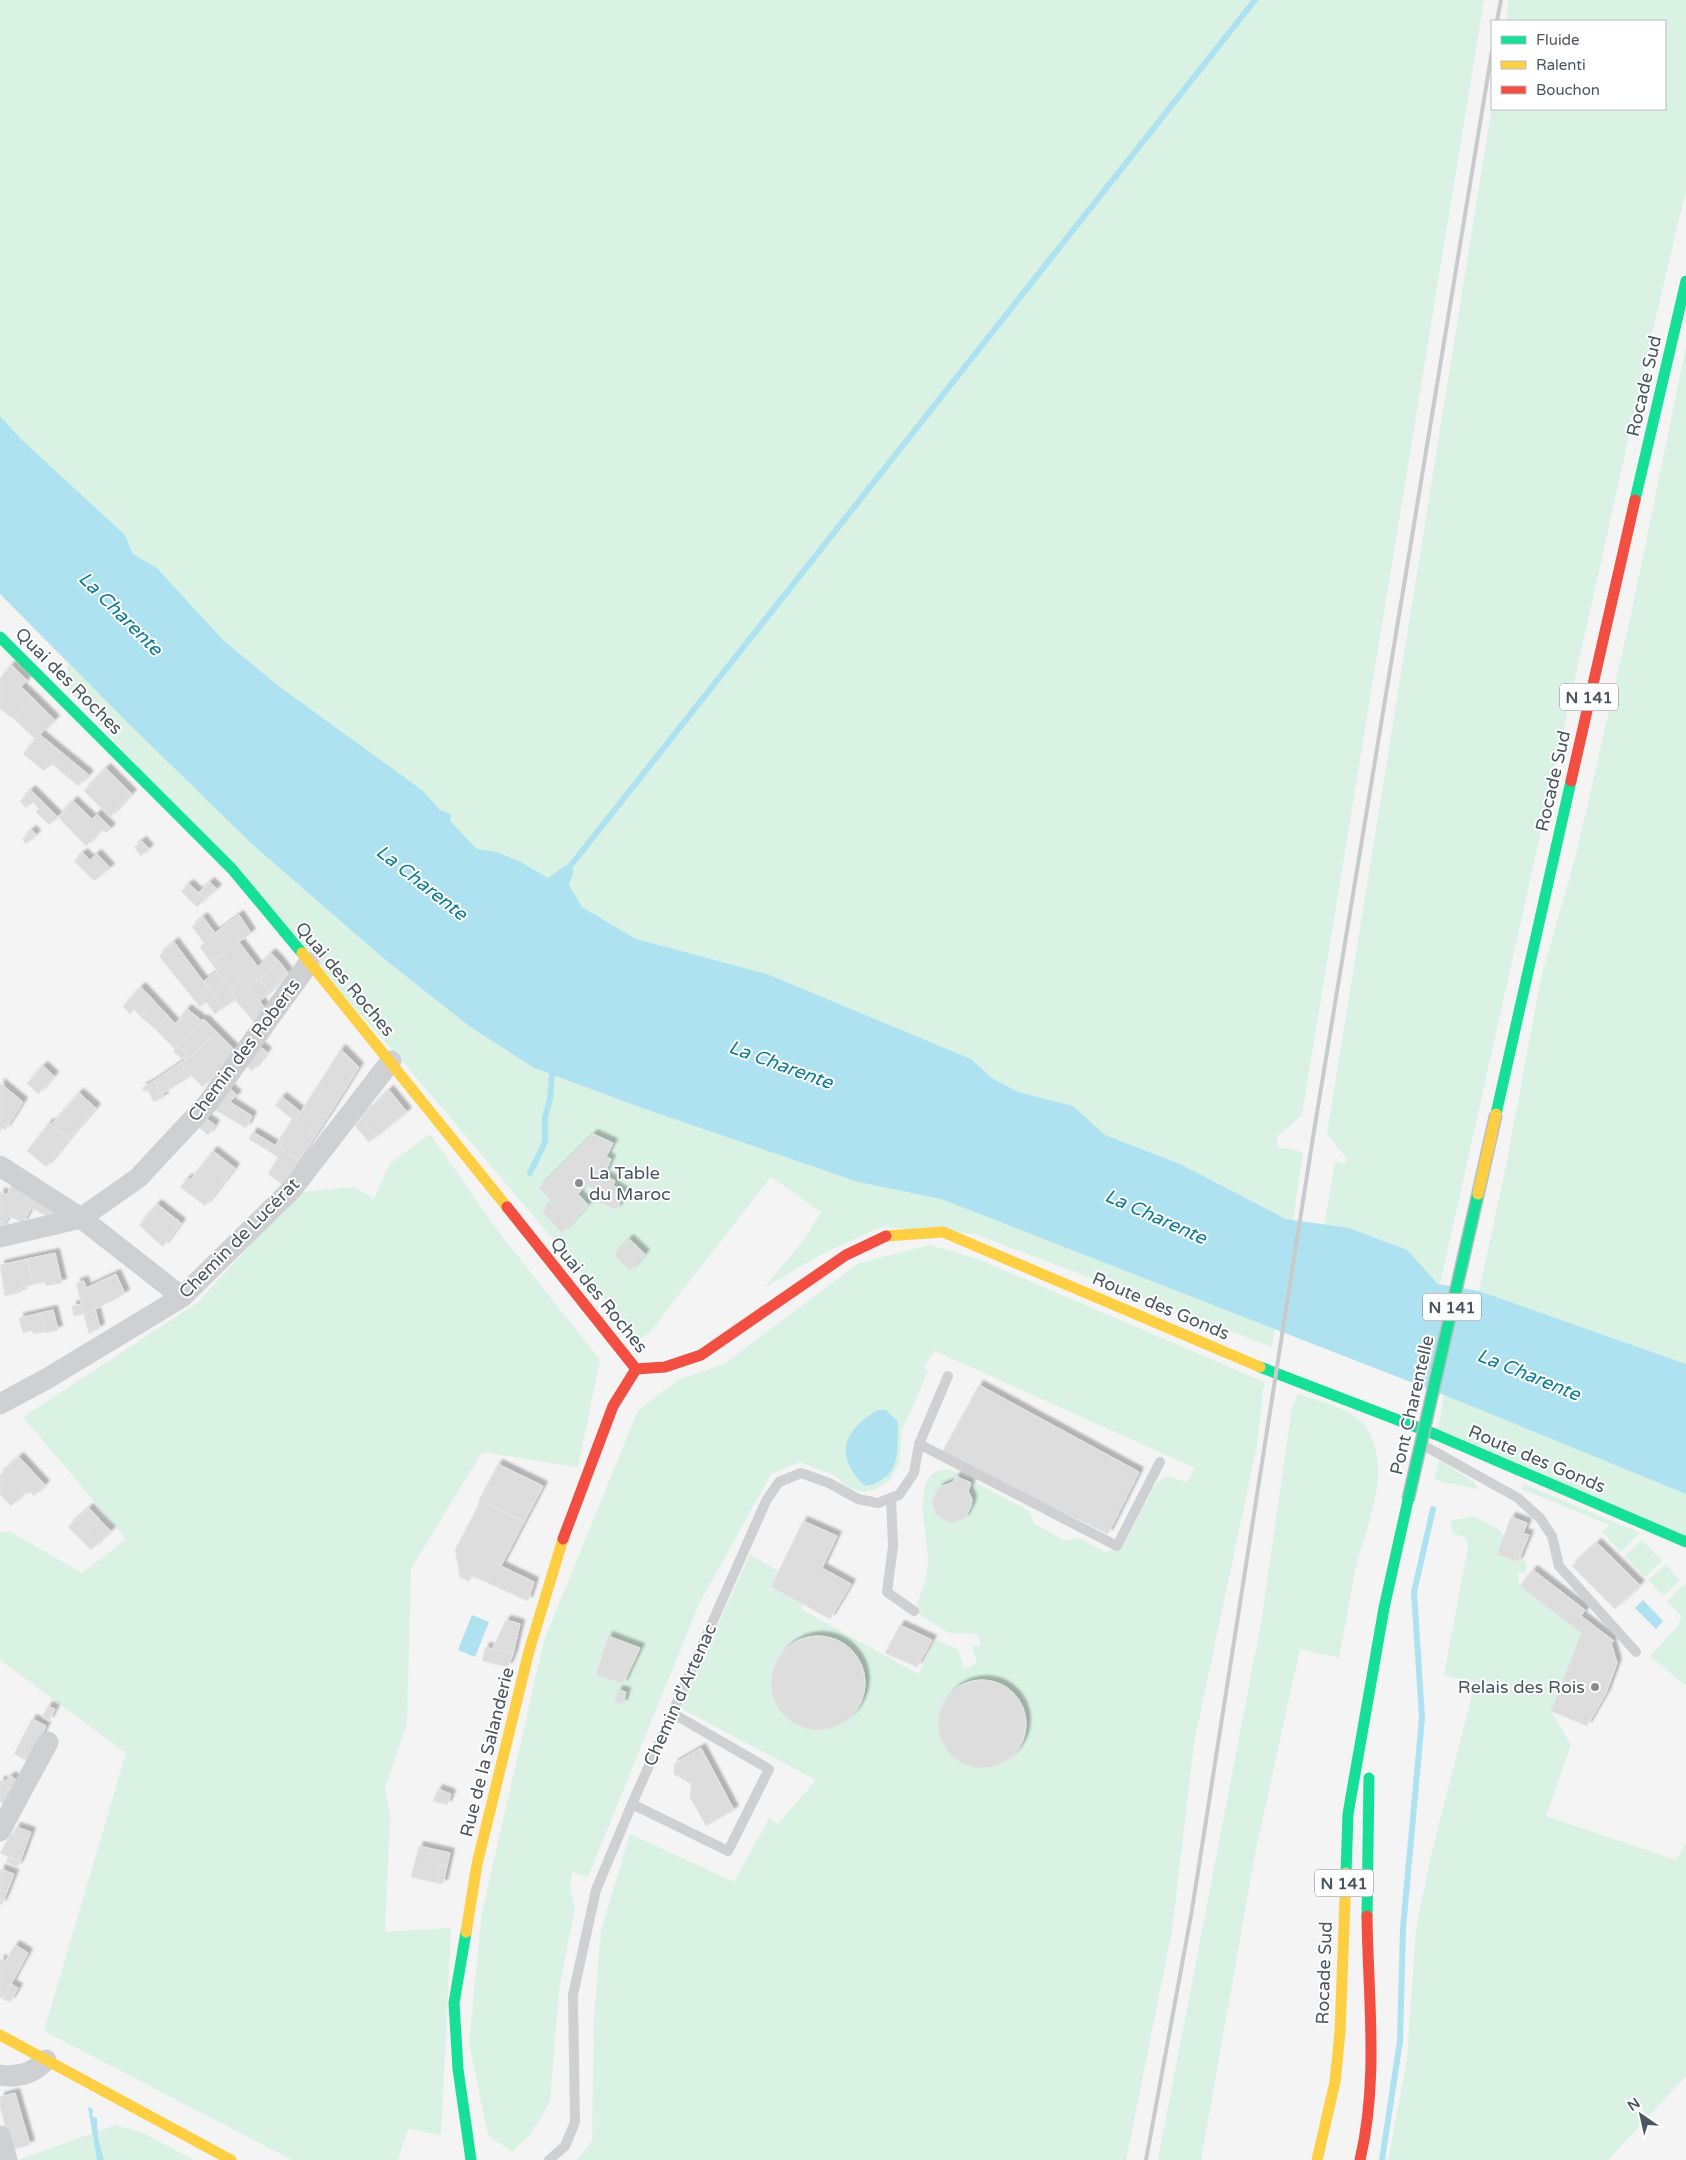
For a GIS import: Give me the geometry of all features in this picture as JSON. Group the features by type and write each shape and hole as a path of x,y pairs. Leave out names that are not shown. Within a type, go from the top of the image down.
{"main road":[{"name":"Rocade Sud","path":"1496,1114 1686,281"},
{"name":"Quai des Roches","path":"0,636 232,869 391,1061 636,1369"},
{"name":"Pont Charentelle","path":"1408,1500 1496,1114"},
{"name":"Route des Gonds","path":"636,1369 666,1367 701,1355 846,1255 889,1235 943,1232 1248,1362 1436,1435 1686,1542"},
{"name":"Rue de la Salanderie","path":"471,2160 458,2069 454,2003 477,1864 530,1651 560,1548 613,1406 636,1369"},
{"name":"Rocade Sud","path":"1318,2160 1336,2082 1340,2032 1348,1814 1384,1608 1408,1500"},
{"name":"Rocade Sud","path":"1360,2160 1370,2088 1370,2012 1366,1902 1371,1735 1384,1608"},
{"path":"0,2035 231,2160"}],"street":[{"name":"Chemin des Roberts","path":"0,1237 81,1218 138,1178 208,1103 309,963"},
{"name":"Chemin de Lucérat","path":"0,1404 48,1378 182,1297 292,1188 391,1061"},
{"path":"0,1166 81,1218 182,1297"},
{"path":"0,1831 48,1742"},
{"path":"0,2075 16,2077 38,2069 46,2060"},
{"path":"0,2136 7,2160"}],"lane":[{"path":"914,1611 886,1592 894,1546 891,1498 899,1495 914,1473 919,1444 948,1376"},
{"path":"1341,1398 1518,1498 1540,1518 1552,1536 1559,1566 1636,1652"},
{"path":"919,1444 1117,1546 1160,1462"},
{"name":"Chemin d'Artenac","path":"549,2160 565,2146 575,2122 573,1996 596,1890 766,1501 779,1482 802,1473 829,1483 858,1499 878,1503 891,1498"},
{"path":"632,1804 728,1851 769,1769 672,1713"}],"green space":[{"path":"0,0 1484,0 1302,1115 1277,1137 1277,1147 1303,1152 1293,1220 1286,1219 1180,1164 1105,1135 1073,1106 1018,1092 992,1078 971,1059 767,974 636,940 582,907 569,885 574,871 566,865 548,879 519,861 497,852 477,849 450,821 451,814 440,810 422,790 280,687 224,641 157,568 133,554 125,535 21,439 0,416"},
{"path":"1509,0 1686,0 1686,190 1653,329 1440,1284 1324,1225 1335,1162 1345,1163 1347,1159 1327,1134 1491,110 1666,110 1666,20 1506,20"},
{"path":"1686,346 1686,1364 1479,1291 1505,1171 1541,978 1577,851 1632,610"},
{"path":"68,663 253,845 383,958 469,1026 534,1068 645,1109 858,1182 941,1199 1275,1329 1272,1347 975,1234 881,1227 822,1254 764,1288 803,1241 821,1212 771,1177 649,1333 638,1340 404,1063 66,687"},
{"path":"430,1134 498,1231 600,1360 578,1467 482,1452 411,1569 407,1723 385,1789 390,1817 385,1932 451,1928 441,2135 408,2129 398,2160 292,2160 44,2031 126,1753 0,1660 0,1532 11,1532 82,1573 126,1539 23,1417 197,1303 299,1192 355,1187 374,1199 390,1163"},
{"path":"930,1245 978,1259 1264,1382 1257,1445 1194,1743 1172,1931 1126,2160 577,2160 592,2141 594,2016 601,1930 630,1834 734,1882 769,1818 778,1824 816,1780 680,1708 750,1554 778,1571 771,1587 803,1604 801,1609 918,1674 936,1640 958,1649 964,1669 977,1663 972,1647 981,1644 976,1634 949,1633 914,1611 924,1585 928,1566 923,1502 925,1488 930,1477 939,1471 954,1471 1029,1511 1034,1523 1065,1541 1079,1538 1105,1552 1118,1548 1125,1542 1156,1483 1168,1476 1187,1482 1195,1468 935,1351 923,1367 928,1372 902,1430 899,1465 889,1481 874,1490 862,1492 847,1487 834,1475 800,1462 771,1474 699,1604 588,1877 572,1872 570,1888 575,1907 559,1990 550,2102 529,2136 512,2152 488,2135 469,2043 482,1912 544,1641 638,1410 678,1380 724,1364 859,1263"},
{"path":"1298,1394 1347,1412 1363,1423 1375,1447 1378,1465 1378,1483 1375,1500 1355,1571 1339,1658 1300,1649 1256,1849 1201,2160 1158,2160 1261,1623 1292,1408"},
{"path":"1444,1395 1686,1494 1686,1542 1437,1435"},
{"path":"1439,1460 1474,1482 1478,1489 1434,1480"},
{"path":"1524,1484 1640,1533 1621,1552 1602,1532 1609,1525 1522,1489"},
{"path":"1473,1516 1498,1529 1527,1564 1525,1573 1517,1573 1520,1586 1581,1633 1551,1711 1571,1745 1546,1816 1676,1860 1686,1843 1686,2076 1608,2160 1388,2160 1407,2060 1416,1929 1431,1856 1475,1683 1444,1675 1468,1547 1466,1538 1453,1534 1450,1521"},
{"path":"1642,1540 1662,1561 1645,1577 1625,1556"},
{"path":"1666,1564 1680,1580 1663,1596 1648,1580"},
{"path":"1684,1584 1686,1586 1686,1686 1650,1656 1678,1626 1681,1616 1667,1601"},
{"path":"115,2125 143,2133 194,2160 18,2160"}],"water":[{"name":"La Charente","path":"0,416 21,439 125,535 133,554 157,568 224,641 280,687 422,790 440,810 451,814 450,821 477,849 497,852 519,861 548,878 566,865 574,871 569,885 582,907 636,939 767,974 971,1059 992,1078 1018,1092 1073,1106 1105,1135 1180,1164 1286,1219 1349,1228 1407,1250 1438,1284 1479,1291 1686,1364 1686,1494 1444,1395 941,1199 858,1182 645,1109 534,1068 469,1026 383,958 253,845 0,594"},
{"path":"878,1410 886,1410 898,1422 897,1454 895,1463 886,1477 865,1486 855,1475 849,1464 846,1444 857,1426"},
{"path":"1643,1600 1663,1621 1656,1629 1635,1608"},
{"path":"472,1615 489,1622 475,1657 458,1650"},
{"path":"88,2107 93,2109 92,2116 97,2118 98,2138 104,2160 97,2160"}],"building":[{"path":"11,665 27,680 21,687 33,698 15,720 0,709 0,678"},
{"path":"33,698 55,720 35,739 15,720"},
{"path":"39,734 89,775 78,786 51,763 44,771 23,754"},
{"path":"106,768 132,794 110,817 84,791"},
{"path":"31,790 58,817 49,825 36,812 39,809 33,802 26,808 20,801"},
{"path":"73,801 92,819 97,814 111,828 106,833 102,829 86,846 58,817"},
{"path":"32,830 36,835 26,844 22,839"},
{"path":"142,841 149,849 141,856 134,847"},
{"path":"83,853 90,860 97,854 110,868 94,881 74,861"},
{"path":"210,882 217,889 205,899 198,893"},
{"path":"189,884 205,899 197,907 181,891"},
{"path":"239,915 251,933 211,963 200,947 204,943 192,927 203,917 215,933"},
{"path":"174,942 223,1008 215,1014 206,1002 200,1007 159,956"},
{"path":"239,942 258,967 271,953 279,961 251,987 243,978 230,990 211,963"},
{"path":"279,961 288,973 270,992 259,980"},
{"path":"218,971 237,999 223,1008 204,981"},
{"path":"243,978 251,987 249,989 267,1010 254,1022 235,1000 237,999 230,990"},
{"path":"259,980 270,992 259,1002 249,989"},
{"path":"141,987 155,1002 140,1016 134,1009 130,1014 123,1006"},
{"path":"155,1002 168,1016 155,1029 140,1016"},
{"path":"187,1009 201,1020 205,1020 175,1049 155,1029 168,1016 175,1024"},
{"path":"205,1020 217,1032 186,1060 183,1058 187,1054 178,1045"},
{"path":"217,1032 236,1051 203,1087 179,1064 192,1056"},
{"path":"178,1045 187,1054 182,1059 173,1051"},
{"path":"258,1045 267,1052 252,1071 244,1064"},
{"path":"341,1049 359,1067 334,1107 314,1091"},
{"path":"179,1064 191,1076 162,1094 154,1081"},
{"path":"43,1066 54,1076 38,1094 27,1083"},
{"path":"154,1081 164,1097 154,1102 147,1090 144,1092 142,1088"},
{"path":"0,1083 23,1102 5,1130 2,1128 0,1132"},
{"path":"229,1088 237,1095 230,1102 252,1116 246,1128 212,1108"},
{"path":"389,1090 407,1112 376,1137 361,1118"},
{"path":"314,1091 334,1107 315,1136 296,1119"},
{"path":"79,1093 96,1108 69,1139 51,1125"},
{"path":"282,1097 301,1112 296,1119 315,1136 299,1160 275,1146 292,1119 275,1105"},
{"path":"204,1117 215,1125 208,1135 197,1126"},
{"path":"361,1118 376,1137 369,1142 355,1126"},
{"path":"49,1123 69,1139 46,1167 27,1151"},
{"path":"253,1132 299,1160 283,1185 268,1174 278,1157 249,1139"},
{"name":"La Table du Maroc","path":"593,1134 613,1143 606,1157 611,1159 604,1175 615,1181 613,1185 625,1193 616,1210 596,1200 599,1193 586,1185 578,1194 588,1205 562,1233 542,1212 552,1202 539,1188"},
{"path":"213,1151 235,1168 205,1206 180,1187 188,1178 190,1180"},
{"path":"15,1180 61,1207 50,1218 31,1208 23,1223 9,1216 0,1230 0,1192 6,1195"},
{"path":"157,1204 181,1223 163,1247 139,1225"},
{"path":"629,1239 645,1254 630,1271 614,1255"},
{"path":"55,1253 62,1283 46,1286 45,1282 33,1285 27,1259"},
{"path":"27,1259 33,1285 21,1288 22,1292 5,1296 0,1265"},
{"path":"116,1274 125,1294 84,1315 76,1283 84,1281 86,1288"},
{"path":"81,1304 84,1314 74,1316 72,1306"},
{"path":"95,1309 100,1328 89,1334 84,1315"},
{"path":"53,1310 58,1330 45,1333 40,1313"},
{"path":"40,1313 45,1332 33,1334 32,1330 23,1333 19,1318"},
{"path":"979,1385 1139,1472 1108,1534 941,1454"},
{"path":"19,1457 45,1485 34,1496 30,1492 27,1494 25,1492 11,1506 0,1494 0,1475"},
{"path":"498,1464 543,1486 524,1522 479,1500"},
{"path":"956,1476 971,1483 968,1491 972,1499 965,1518 953,1523 947,1522 936,1515 932,1503 933,1497 940,1487 953,1482"},
{"path":"479,1500 524,1522 501,1566 534,1582 528,1601 472,1576 469,1581 460,1577 455,1550 479,1504"},
{"path":"89,1508 99,1519 79,1538 68,1527"},
{"path":"1511,1517 1527,1523 1523,1533 1529,1535 1518,1562 1497,1554"},
{"path":"99,1519 111,1531 91,1550 79,1538"},
{"path":"803,1521 837,1536 822,1568 851,1584 830,1619 771,1587"},
{"path":"1597,1543 1640,1585 1615,1609 1572,1566"},
{"path":"1533,1570 1585,1610 1581,1616 1614,1641 1611,1643 1617,1663 1606,1693 1587,1726 1551,1711 1581,1633 1520,1586"},
{"path":"506,1620 520,1624 513,1654 492,1649"},
{"path":"900,1625 932,1640 917,1667 885,1653"},
{"path":"608,1636 640,1648 623,1684 596,1675"},
{"path":"818,1636 836,1639 851,1650 862,1665 865,1683 862,1701 851,1716 836,1727 818,1730 800,1727 785,1716 774,1701 771,1683 774,1665 785,1650 800,1639"},
{"path":"485,1647 513,1654 508,1667 482,1661"},
{"path":"973,1680 991,1680 1007,1687 1019,1699 1026,1715 1026,1733 1019,1749 1007,1761 991,1768 973,1768 957,1761 945,1749 938,1733 938,1715 945,1699 957,1687"},
{"path":"618,1690 626,1692 623,1704 615,1702"},
{"path":"48,1706 55,1709 49,1721 42,1717"},
{"path":"32,1719 46,1726 29,1762 14,1754"},
{"path":"701,1748 734,1810 706,1826 690,1797 691,1784 674,1774 674,1764"},
{"path":"11,1776 19,1782 14,1792 3,1783"},
{"path":"0,1780 14,1792 6,1807 0,1802"},
{"path":"438,1789 451,1794 447,1805 433,1801"},
{"path":"16,1827 31,1832 28,1840 13,1835"},
{"path":"11,1834 28,1840 20,1862 0,1853"},
{"path":"419,1846 450,1853 447,1866 441,1865 436,1883 411,1877"},
{"path":"8,1857 20,1862 17,1867 6,1862"},
{"path":"441,1865 447,1866 443,1884 436,1883"},
{"path":"0,1869 14,1874 7,1892 0,1890"},
{"path":"0,1890 7,1892 2,1904 0,1904"},
{"path":"15,1945 28,1953 3,1999 0,1997 0,1959 5,1962"},
{"path":"11,1984 18,1988 10,2002 3,1999"},
{"path":"15,2093 30,2145 11,2150 0,2106 0,2097"}],"waterway":[{"path":"564,874 1255,0"},
{"path":"530,1173 545,1142 545,1117 550,1099 552,1075"},
{"path":"1382,2160 1400,2041 1403,1928 1422,1718 1414,1592 1433,1509"}],"railway":[{"path":"1497,20 1501,0"},
{"path":"1146,2160 1192,1910 1313,1137 1491,57"}],"traffic: fast":[{"path":"1635,500 1686,281"},
{"path":"0,637 232,869 302,953"},
{"path":"1496,1114 1571,781"},
{"path":"1408,1500 1478,1194"},
{"path":"1260,1367 1437,1435 1686,1542"},
{"path":"1346,1873 1348,1814 1384,1608 1408,1500"},
{"path":"1367,1916 1369,1778"},
{"path":"466,1932 454,2003 458,2069 471,2160"}],"traffic: slow":[{"path":"302,953 507,1207"},
{"path":"1478,1194 1496,1114"},
{"path":"886,1236 943,1232 1260,1367"},
{"path":"466,1932 477,1864 529,1651 563,1539"},
{"path":"1317,2160 1335,2082 1340,2032 1346,1873"},
{"path":"0,2035 231,2160"}],"traffic: jam":[{"path":"1571,781 1635,500"},
{"path":"507,1207 636,1369"},
{"path":"636,1369 665,1367 701,1355 846,1255 886,1236"},
{"path":"563,1539 613,1406 636,1369"},
{"path":"1360,2160 1366,2130 1371,2069 1367,1916"}],"place":[{"name":"La Table du Maroc","path":"579,1183"},
{"name":"Relais des Rois","path":"1595,1687"}]}
